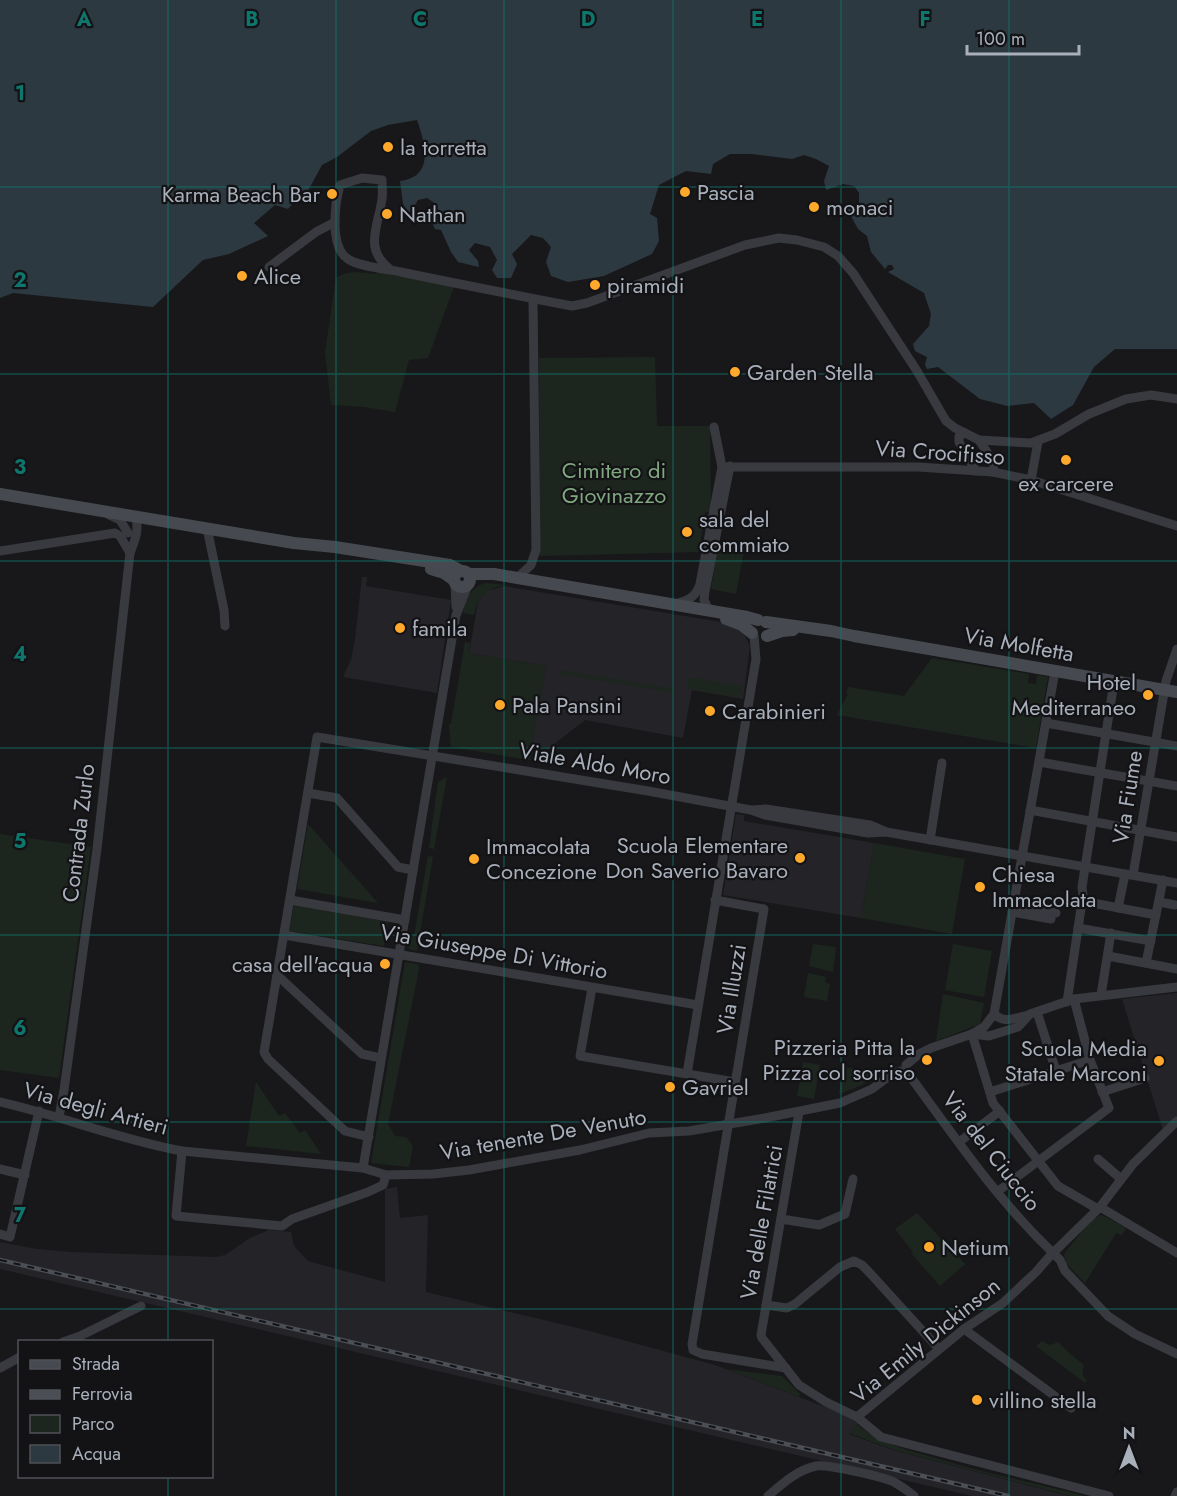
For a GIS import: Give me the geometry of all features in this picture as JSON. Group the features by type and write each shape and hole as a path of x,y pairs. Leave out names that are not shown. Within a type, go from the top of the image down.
{"main road":[{"path":"0,494 294,543 450,565 463,579 495,580 713,616 742,625 762,639 791,630 831,636 854,636"},
{"path":"463,579 489,573 854,636"},
{"path":"753,634 753,624 762,621"},
{"path":"762,621 770,627 768,636"},
{"name":"Via Molfetta","path":"854,636 1171,691"}],"street":[{"path":"392,270 383,264 374,250 377,221 383,198 382,180 362,178 340,185 334,232 347,259 392,270 533,299 579,306 728,250 779,238 824,247 838,256 853,273 917,371 946,421 979,440 1038,442 1089,414 1126,399 1151,395 1177,399"},
{"path":"269,267 316,232 335,222"},
{"path":"517,578 531,565 536,550 533,299"},
{"path":"709,610 704,600 726,466 714,427"},
{"path":"965,434 959,436 958,442 976,471"},
{"path":"979,440 994,463 993,472"},
{"path":"1031,480 1038,442"},
{"path":"958,469 966,456"},
{"path":"675,604 690,599 698,590 726,466"},
{"name":"Via Crocifisso","path":"726,466 918,467 993,472 1031,480 1177,526"},
{"path":"95,510 120,520 132,535"},
{"path":"132,535 137,524 135,516"},
{"path":"132,535 149,524 166,521"},
{"path":"207,528 224,610 225,626"},
{"path":"0,550 115,534 120,536 130,553"},
{"name":"Contrada Zurlo","path":"59,1117 96,849 132,535"},
{"path":"363,1168 456,615 463,594 463,579"},
{"path":"687,1074 756,659 753,634"},
{"path":"756,659 768,636"},
{"name":"Via Fiume","path":"1118,908 1141,830 1155,743 1171,691 1166,681 1177,649"},
{"path":"1055,671 994,1014 984,1027 972,1034 993,1103 1058,1185 1174,1251 1177,1240"},
{"path":"998,1192 1108,1108 1070,1000 1085,866 1114,682"},
{"path":"1046,723 1177,746"},
{"name":"Viale Aldo Moro","path":"308,793 317,737 751,810 766,809 870,825 886,832 1177,883"},
{"path":"1039,762 1177,786"},
{"path":"930,840 942,763"},
{"path":"369,1137 345,1131 265,1056 264,1052 308,793 337,798 398,867 413,870"},
{"path":"1030,810 1177,837"},
{"path":"1146,963 1163,880"},
{"path":"290,900 405,920"},
{"name":"Via Illuzzi","path":"715,900 764,909 692,1338 693,1350 702,1354 786,1368"},
{"path":"1082,901 1156,915"},
{"path":"1159,902 1175,905"},
{"path":"1013,909 1054,916"},
{"path":"1078,928 1151,941"},
{"path":"1101,995 1111,933"},
{"name":"Via Giuseppe Di Vittorio","path":"284,935 698,1005"},
{"path":"1108,956 1177,969"},
{"path":"277,975 362,1054 381,1058"},
{"name":"Via tenente De Venuto","path":"182,1151 363,1168 386,1175 433,1174 469,1170 580,1150 649,1133 689,1131 826,1107 857,1097 905,1069 919,1054 931,1048 972,1034 989,1036 1018,1027 1033,1013 1070,1000 1177,987"},
{"path":"592,988 580,1056 735,1082"},
{"path":"994,1014 998,1018 1009,1020 1033,1013 1056,1071"},
{"path":"990,1092 1090,1060"},
{"name":"Via del Ciuccio","path":"905,1069 1025,1226 1053,1253"},
{"path":"1102,1092 1144,1078"},
{"name":"Via degli Artieri","path":"0,1102 39,1111 157,1147 182,1151"},
{"path":"0,1234 10,1237 39,1111"},
{"path":"959,1142 1000,1111"},
{"name":"Via delle Filatrici","path":"786,1368 762,1338 799,1112"},
{"name":"Via Emily Dickinson","path":"1109,1496 881,1437 857,1417 964,1329 1003,1303 1070,1239 1099,1208 1133,1164 1177,1121"},
{"path":"182,1151 176,1216 282,1226 292,1219 383,1185 386,1175"},
{"path":"1098,1159 1121,1179"},
{"path":"0,1169 25,1175"},
{"path":"781,1219 819,1225 845,1214 853,1179"},
{"path":"1053,1253 1060,1260 1065,1271 1108,1316 1135,1334 1177,1354"},
{"path":"766,1305 787,1308 840,1267 854,1261 868,1270 939,1349"},
{"path":"66,1340 80,1336 141,1306"},
{"path":"964,1329 1071,1408"},
{"path":"0,1368 18,1359"},
{"path":"786,1368 799,1385 826,1402 857,1417"},
{"path":"768,1496 803,1470 817,1466 829,1466 894,1482 914,1496"},
{"path":"1174,1496 1177,1492"}],"shaded area":[{"path":"362,577 367,577 366,586 451,600 437,693 343,677 351,660 355,640"},
{"path":"504,586 727,623 743,632 750,646 743,699 692,690 683,738 585,720 549,748 532,745 546,666 469,653 478,602 487,591"},
{"name":"Scuola Elementare Don Saverio Bavaro","path":"736,814 744,815 744,821 874,843 861,918 723,895"},
{"name":"Scuola Media Statale Marconi","path":"1177,993 1177,1117 1163,1130 1122,999"},
{"path":"397,1187 400,1218 428,1215 426,1292 586,1330 715,1365 839,1411 858,1424 849,1434 893,1450 1069,1496 972,1496 0,1269 0,1242 71,1252 216,1257 225,1255 250,1238 269,1230 291,1232 294,1246 308,1261 385,1282 385,1189"}],"green space":[{"path":"379,271 454,287 428,358 409,360 395,412 331,405 325,352 336,278 350,273 375,274"},
{"name":"Cimitero di Giovinazzo","path":"655,357 657,426 710,426 711,512 705,512 699,552 540,556 539,358"},
{"path":"718,547 744,551 736,594 711,589"},
{"path":"486,583 504,585 488,591 480,599 474,615 463,613 470,594 476,587"},
{"name":"Pala Pansini","path":"465,642 470,643 469,653 546,666 530,760 451,747 449,724 451,724"},
{"path":"932,658 1029,674 1028,683 1036,684 1037,675 1048,677 1036,748 837,715 848,694 846,692 848,687 904,696"},
{"path":"560,670 676,689 675,693 560,674"},
{"path":"689,677 743,686 741,698 687,688"},
{"path":"447,777 434,849 429,848 438,782"},
{"path":"308,824 378,903 297,889"},
{"path":"0,834 91,847 59,1078 0,1070"},
{"path":"874,843 965,859 952,934 861,918"},
{"path":"428,856 433,857 417,951 409,949 407,944 408,936 414,936"},
{"path":"294,905 388,922 384,946 289,931"},
{"path":"813,944 836,947 833,972 809,966"},
{"path":"953,944 992,951 984,997 945,990"},
{"path":"405,962 418,964 419,969 388,1124 395,1136 406,1137 413,1146 409,1167 371,1163"},
{"path":"808,973 826,977 825,982 830,984 827,1001 804,997"},
{"path":"943,994 984,1003 980,1024 936,1041"},
{"path":"803,1062 820,1065 814,1099 797,1096"},
{"path":"843,1067 871,1071 873,1077 862,1085 839,1094"},
{"path":"256,1082 279,1116 285,1113 300,1133 305,1130 321,1154 246,1146"},
{"name":"Netium","path":"917,1213 965,1264 940,1286 911,1253 913,1252 895,1229"},
{"path":"1102,1215 1126,1228 1122,1235 1116,1233 1085,1283 1066,1263 1064,1254 1093,1218"},
{"path":"1042,1341 1050,1345 1058,1342 1084,1365 1082,1374 1087,1381 1085,1383 1036,1346"},
{"path":"726,1369 782,1376 800,1394 799,1397"},
{"path":"857,1425 887,1443 908,1450 1085,1496 1071,1496 894,1450 849,1433"}],"water":[{"path":"0,0 1177,0 1177,349 1115,349 1094,367 1073,405 1051,419 1034,403 1007,406 980,399 938,367 927,369 925,365 927,357 915,351 913,344 929,326 931,314 924,293 888,272 894,269 892,265 888,265 885,269 871,252 867,236 858,229 847,209 859,205 859,193 854,186 843,184 826,190 824,181 829,166 804,155 792,159 730,154 713,164 711,174 686,171 659,185 650,214 657,218 659,241 652,254 604,276 568,282 551,276 546,262 551,247 543,238 531,235 512,254 517,264 511,278 497,278 492,270 497,260 490,247 475,243 469,250 478,261 479,267 458,262 441,230 435,229 429,216 436,204 427,198 418,200 409,215 403,204 400,181 419,173 425,158 423,139 417,120 388,125 371,131 337,157 322,165 304,198 299,196 288,209 275,205 254,223 268,236 229,254 203,260 153,307 13,293 0,298"}],"railway":[{"path":"0,1260 1008,1496"}],"place":[{"name":"la torretta","path":"388,147"},
{"name":"Pascia","path":"685,192"},
{"name":"Karma Beach Bar","path":"332,194"},
{"name":"monaci","path":"814,207"},
{"name":"Nathan","path":"387,214"},
{"name":"Alice","path":"242,276"},
{"name":"piramidi","path":"595,285"},
{"name":"Garden Stella","path":"735,372"},
{"name":"ex carcere","path":"1066,460"},
{"name":"sala del commiato","path":"687,532"},
{"name":"famila","path":"400,628"},
{"name":"Hotel Mediterraneo","path":"1148,695"},
{"name":"Pala Pansini","path":"500,705"},
{"name":"Carabinieri","path":"710,711"},
{"name":"Scuola Elementare Don Saverio Bavaro","path":"800,858"},
{"name":"Immacolata Concezione","path":"474,859"},
{"name":"Chiesa Immacolata","path":"980,887"},
{"name":"casa dell'acqua","path":"385,964"},
{"name":"Pizzeria Pitta la Pizza col sorriso","path":"927,1060"},
{"name":"Scuola Media Statale Marconi","path":"1159,1061"},
{"name":"Gavriel","path":"670,1087"},
{"name":"Netium","path":"929,1247"},
{"name":"villino stella","path":"977,1400"}]}
